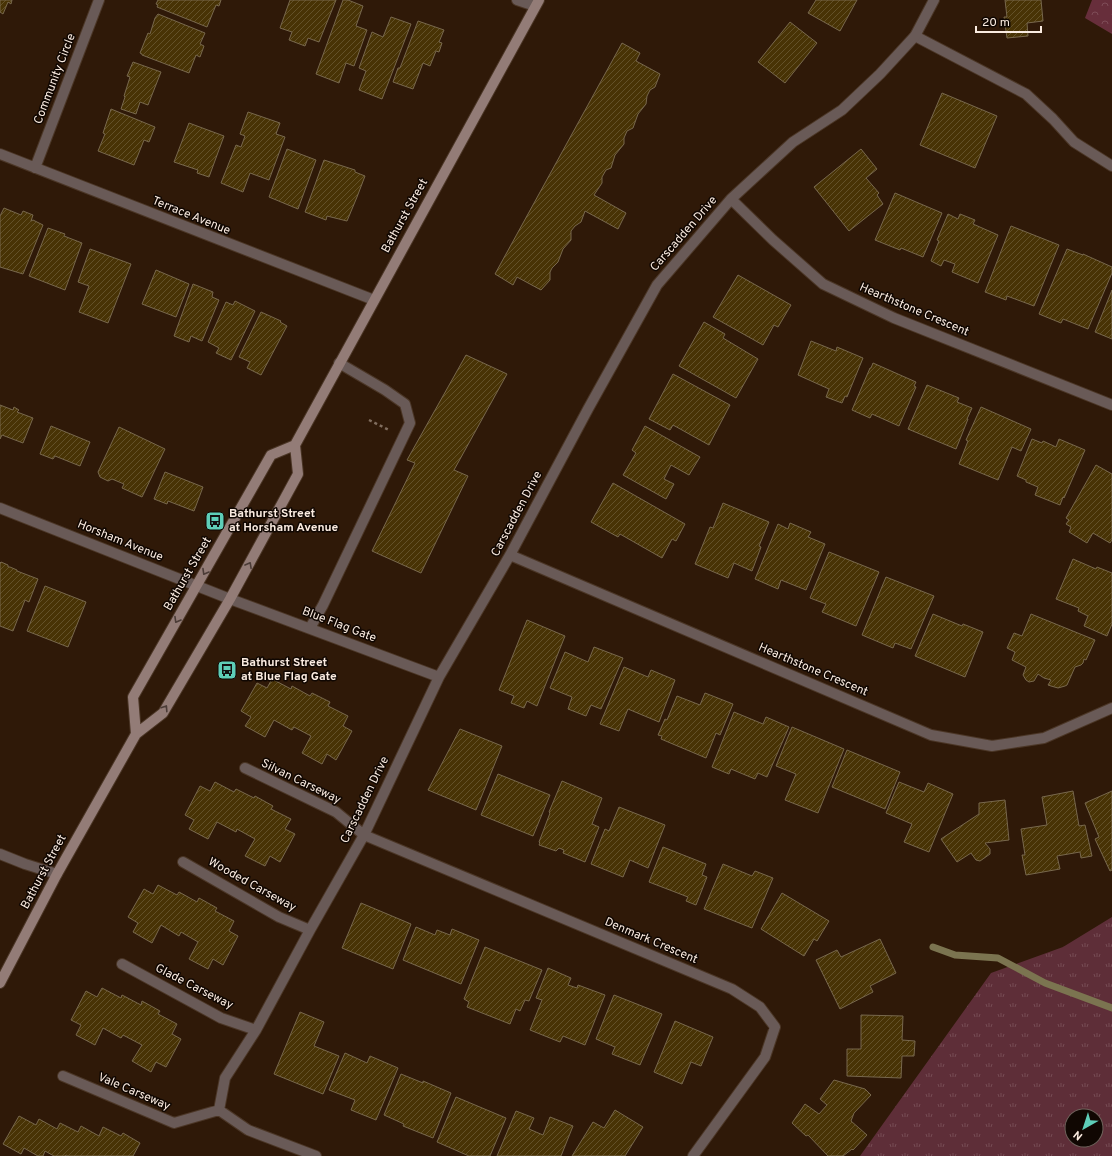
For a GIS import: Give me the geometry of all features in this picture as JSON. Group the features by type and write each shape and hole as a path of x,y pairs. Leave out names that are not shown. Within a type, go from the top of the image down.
{"main road":[{"name":"Bathurst Street","path":"0,983 57,874 136,734 163,713 230,599 298,474 295,445 537,3"},
{"name":"Bathurst Street","path":"136,734 133,697 271,456 295,445"}],"street":[{"name":"Community Circle","path":"35,168 99,0"},
{"path":"517,0 537,3"},
{"name":"Carscadden Drive","path":"219,1110 224,1078 256,1030 364,834 439,677 510,555 588,409 657,285 731,199 793,142 842,110 880,74 915,36 934,0"},
{"path":"915,36 1026,94 1054,119 1074,142 1112,166"},
{"name":"Terrace Avenue","path":"0,154 374,300"},
{"name":"Hearthstone Crescent","path":"731,199 773,240 823,284 894,318 1112,405"},
{"path":"310,628 323,605 410,423 405,404 385,390 339,363"},
{"name":"Horsham Avenue","path":"0,508 230,599"},
{"name":"Hearthstone Crescent","path":"510,555 930,735 992,746 1044,738 1112,708"},
{"name":"Blue Flag Gate","path":"230,599 439,677"},
{"name":"Silvan Carseway","path":"245,768 336,812 364,834"},
{"name":"Denmark Crescent","path":"364,834 732,989 760,1007 775,1028 765,1057 693,1156"},
{"path":"0,854 57,874"},
{"name":"Wooded Carseway","path":"183,862 279,917 310,930"},
{"name":"Glade Carseway","path":"122,964 221,1018 256,1030"},
{"name":"Vale Carseway","path":"63,1076 174,1123 219,1110"},
{"path":"219,1110 248,1130 316,1156"}],"green space":[{"path":"1092,0 1112,0 1112,34 1085,18"},
{"path":"1112,917 1112,1156 860,1156 991,973 1063,947"}],"building":[{"path":"0,0 12,0 11,4 8,2 3,14 0,12"},
{"path":"158,0 221,0 219,6 216,5 207,27 157,7 158,5 156,4"},
{"path":"290,0 336,0 319,42 308,38 305,46 289,40 292,32 280,28"},
{"path":"343,0 348,0 363,6 356,26 367,30 354,66 346,63 339,83 316,74"},
{"path":"816,0 857,0 840,31 808,13"},
{"path":"1005,0 1041,0 1043,21 1027,23 1028,36 1007,38 1004,17 1007,17"},
{"path":"158,14 205,33 200,44 204,46 200,57 196,55 189,73 140,53"},
{"path":"391,17 411,24 382,99 359,90 366,71 359,68 372,32 383,37"},
{"path":"418,21 444,30 439,42 442,43 439,52 436,51 430,66 423,63 413,89 393,82"},
{"path":"790,22 817,43 785,83 758,62"},
{"path":"622,43 640,53 636,61 660,74 655,87 650,90 647,96 646,104 638,114 633,128 627,131 624,138 624,144 615,155 611,168 606,170 602,177 602,183 594,195 626,213 618,229 585,211 581,222 571,231 571,240 563,249 558,262 552,268 550,272 550,280 541,290 517,277 513,285 495,274"},
{"path":"133,62 161,72 148,105 140,102 136,114 121,109 130,77 127,76"},
{"path":"942,93 997,116 975,168 920,145"},
{"path":"111,109 155,127 149,142 144,140 134,165 98,151 105,134 103,133"},
{"path":"248,112 280,123 276,134 285,137 269,180 250,173 243,192 221,183 236,145 241,147 245,136 240,134"},
{"path":"189,123 224,136 209,177 197,173 198,170 174,162"},
{"path":"287,149 316,160 298,209 269,197"},
{"path":"861,149 877,169 866,178 879,193 877,195 883,204 849,231 814,187"},
{"path":"324,160 355,170 355,172 365,176 347,221 327,216 326,220 305,212"},
{"path":"895,193 942,213 923,257 875,240"},
{"path":"4,208 21,215 23,211 33,215 31,221 33,220 43,225 23,274 0,267 0,216"},
{"path":"948,214 958,219 960,214 975,220 973,224 998,235 978,283 952,272 955,264 944,260 941,266 931,261 939,241 937,240"},
{"path":"1011,226 1059,245 1034,306 1007,296 1006,300 985,292"},
{"path":"48,228 65,234 64,236 82,243 65,290 29,276"},
{"path":"90,249 131,264 108,323 79,312 89,286 78,282"},
{"path":"1067,249 1083,254 1112,267 1112,273 1088,329 1063,319 1061,323 1039,314"},
{"path":"156,270 189,284 176,317 142,304"},
{"path":"738,275 791,305 778,327 774,325 763,345 713,317"},
{"path":"193,284 213,292 212,297 219,300 202,341 191,336 189,342 174,336"},
{"path":"1112,290 1112,339 1095,332"},
{"path":"235,301 255,311 231,360 216,353 219,348 208,342 226,302 233,305"},
{"path":"261,312 281,321 280,322 287,326 261,375 247,368 250,362 239,357"},
{"path":"704,322 725,334 723,338 758,359 736,398 679,366"},
{"path":"811,341 836,351 837,347 863,358 847,397 845,396 842,403 826,397 829,389 798,375"},
{"path":"466,355 507,374 454,470 468,476 421,573 372,551 415,463 407,460"},
{"path":"873,363 916,382 914,386 916,387 899,426 872,414 870,418 852,410"},
{"path":"673,374 730,405 709,445 673,425 670,430 649,419"},
{"path":"927,385 959,398 957,402 972,408 956,449 908,429"},
{"path":"0,405 13,410 14,407 19,410 17,412 33,418 23,443 2,435 0,439"},
{"path":"981,407 1031,429 1021,451 1012,447 998,480 959,464 968,441 966,440"},
{"path":"51,426 90,442 80,466 55,456 53,459 40,454"},
{"path":"645,426 700,457 689,475 671,465 664,479 674,484 666,499 623,475 636,453 632,450"},
{"path":"119,427 165,449 142,497 122,488 124,484 112,479 108,481 100,477 98,472"},
{"path":"1032,439 1042,443 1043,441 1056,447 1059,439 1085,450 1060,505 1035,495 1038,487 1017,476"},
{"path":"1096,465 1112,474 1112,540 1110,543 1093,533 1087,543 1069,532 1071,527 1066,524 1069,520 1066,518"},
{"path":"165,472 203,487 194,511 168,501 167,504 154,499"},
{"path":"613,483 685,524 676,541 672,539 662,558 620,534 618,537 591,522"},
{"path":"723,503 769,522 759,546 761,547 752,571 734,563 728,578 695,564 710,527 713,528"},
{"path":"790,523 811,532 808,537 825,544 806,590 781,580 778,589 755,579 778,524 788,529"},
{"path":"829,552 879,572 856,626 822,612 826,604 810,598"},
{"path":"1073,559 1096,569 1097,567 1112,573 1112,624 1107,636 1084,626 1088,616 1078,611 1079,608 1056,599"},
{"path":"1,562 8,565 8,567 38,579 29,602 25,600 13,631 0,626"},
{"path":"886,577 934,596 911,649 895,643 893,648 862,635"},
{"path":"45,586 86,602 68,647 27,631"},
{"path":"933,614 962,626 963,624 983,632 965,677 915,656"},
{"path":"1031,614 1095,640 1086,660 1084,659 1081,665 1075,667 1067,685 1065,686 1058,688 1048,685 1051,680 1038,674 1034,681 1029,682 1023,675 1026,667 1012,660 1015,652 1007,648 1014,633 1022,636"},
{"path":"527,620 565,636 537,706 527,701 524,708 511,703 514,696 499,690"},
{"path":"594,647 623,658 601,709 591,705 586,716 568,709 572,697 550,688 565,652 588,662"},
{"path":"624,667 648,677 651,670 675,680 659,722 628,709 619,731 600,724"},
{"path":"272,679 291,689 292,686 310,696 312,693 330,702 328,706 348,716 343,726 352,731 336,760 327,754 322,764 302,753 311,736 294,727 292,730 274,720 265,737 245,726 251,717 241,711 257,683 267,688"},
{"path":"705,693 733,704 720,735 716,733 706,758 661,739 662,736 658,735 665,719 667,720 677,696 700,705"},
{"path":"734,712 763,724 766,717 789,727 767,777 758,773 755,779 731,769 729,774 712,767"},
{"path":"792,727 844,749 818,813 785,800 796,774 776,766"},
{"path":"460,729 502,746 476,810 428,790"},
{"path":"847,750 900,772 885,809 832,787"},
{"path":"498,774 550,795 533,836 481,815"},
{"path":"562,781 602,798 592,824 599,827 585,862 563,853 564,850 559,848 556,851 539,845 550,813 549,812"},
{"path":"215,782 234,792 236,789 254,798 255,796 273,806 271,809 291,819 285,829 295,834 280,862 270,856 265,866 245,856 255,839 237,829 236,832 217,822 208,839 189,829 194,820 185,815 200,786 210,791"},
{"path":"899,782 924,792 928,783 953,794 929,852 904,842 912,824 886,813"},
{"path":"1073,791 1079,826 1085,825 1092,856 1081,858 1080,852 1057,856 1060,869 1026,875 1022,855 1025,855 1021,829 1047,825 1042,797"},
{"path":"1112,791 1112,870 1110,871 1095,839 1099,837 1085,803"},
{"path":"1005,800 1009,840 985,843 990,849 990,854 980,861 976,860 971,853 957,862 941,839 979,814 979,803"},
{"path":"619,807 665,825 648,868 630,860 623,877 591,864 605,829 609,831"},
{"path":"663,847 706,864 702,875 707,877 696,905 686,901 688,897 649,882"},
{"path":"723,864 752,876 755,871 773,878 752,928 704,909"},
{"path":"158,885 177,895 179,892 197,902 199,898 217,908 215,911 234,921 229,931 238,936 223,965 213,959 208,969 189,959 198,942 181,932 179,936 161,925 152,943 133,932 138,923 128,917 144,889 153,894"},
{"path":"782,893 829,921 817,941 814,939 804,956 761,929"},
{"path":"361,903 411,924 393,969 342,948"},
{"path":"416,927 435,935 437,930 450,935 452,929 479,940 461,984 403,960"},
{"path":"880,939 896,973 870,986 873,992 840,1009 816,960 837,950 841,957"},
{"path":"485,947 542,970 529,1001 525,1000 520,1011 516,1009 510,1024 467,1007 469,1002 464,999"},
{"path":"548,968 571,978 568,985 577,988 578,985 605,995 585,1045 563,1036 560,1042 530,1030 542,1000 536,998"},
{"path":"102,988 121,998 122,995 141,1005 142,1001 160,1011 158,1014 177,1024 172,1034 181,1039 166,1067 156,1062 151,1072 132,1061 142,1045 123,1035 121,1038 103,1028 95,1045 76,1035 81,1025 71,1020 86,991 97,997"},
{"path":"614,995 662,1014 640,1065 612,1054 615,1047 596,1039"},
{"path":"300,1012 324,1022 314,1046 339,1056 323,1094 274,1074"},
{"path":"861,1015 903,1016 902,1040 915,1041 914,1056 902,1056 901,1078 847,1076 847,1049 861,1049"},
{"path":"675,1021 713,1037 701,1066 691,1062 682,1084 654,1072"},
{"path":"345,1053 367,1063 370,1056 398,1068 376,1120 351,1110 355,1100 329,1090"},
{"path":"401,1074 423,1083 423,1081 451,1093 433,1138 403,1126 404,1124 384,1115"},
{"path":"834,1080 865,1089 871,1095 854,1113 851,1121 867,1135 853,1150 852,1149 843,1156 828,1156 808,1135 806,1136 792,1123 805,1104 819,1114 827,1105 820,1099"},
{"path":"456,1097 506,1118 490,1156 469,1156 437,1142"},
{"path":"615,1110 643,1127 625,1156 572,1156 593,1122 604,1128"},
{"path":"516,1111 534,1118 529,1129 543,1135 550,1117 573,1126 561,1156 497,1156"},
{"path":"19,1116 36,1125 39,1119 57,1129 60,1123 78,1132 81,1126 99,1136 103,1127 121,1136 123,1133 140,1143 133,1156 54,1156 45,1151 43,1156 38,1156 24,1148 21,1154 3,1144"}],"waterway":[{"path":"933,947 955,955 998,958 1045,983 1112,1008"}],"place":[{"name":"Bathurst Street at Horsham Avenue","path":"215,521"},
{"name":"Bathurst Street at Blue Flag Gate","path":"227,670"}]}
